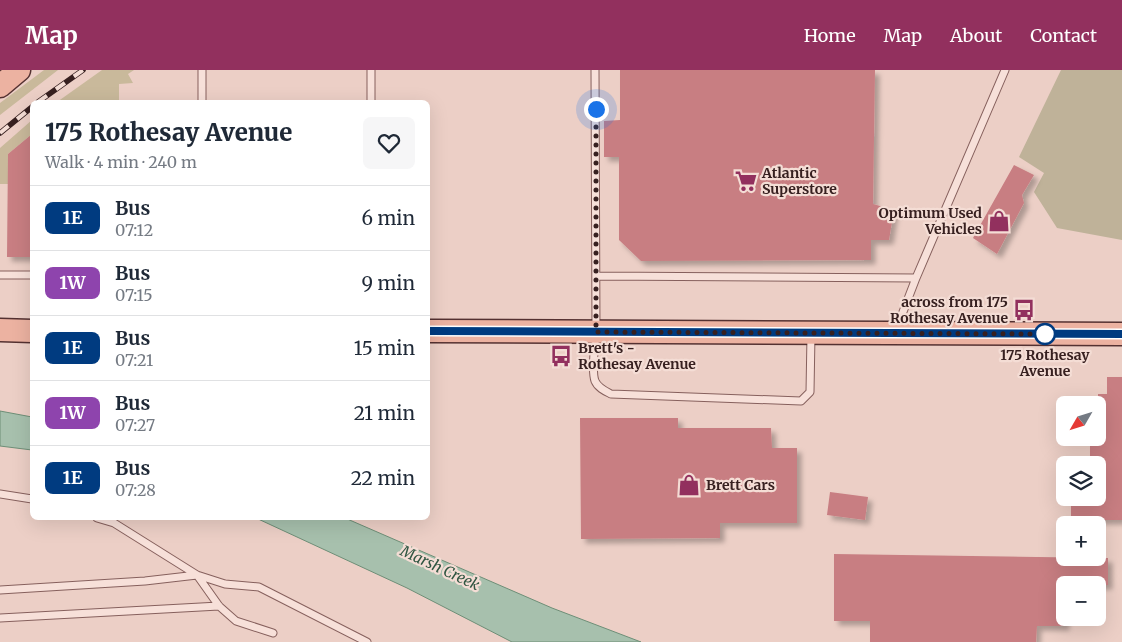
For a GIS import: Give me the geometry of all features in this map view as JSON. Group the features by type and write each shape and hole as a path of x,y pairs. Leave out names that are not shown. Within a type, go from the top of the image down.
{"main road":[{"path":"0,86 19,70"},
{"path":"0,330 30,330"},
{"path":"430,331 1122,334"}],"lane":[{"path":"202,70 202,100"},
{"path":"371,70 371,100"},
{"path":"595,70 595,382 611,394 800,401 810,392 811,333"},
{"path":"895,333 916,278 1005,70"},
{"path":"0,275 30,275"},
{"path":"596,276 916,278"},
{"path":"0,494 30,499"},
{"path":"103,520 114,523 197,575 225,584 258,587 367,642"},
{"path":"0,590 145,581 197,575"},
{"path":"197,575 219,606 236,621 273,633"},
{"path":"0,618 219,606"}],"shaded area":[{"path":"44,70 58,70 0,115 0,103"},
{"path":"102,70 134,70 128,74 133,83 119,84 119,100 60,100"},
{"path":"1061,70 1122,70 1122,240 1057,228 1034,192 1044,173 1019,157"},
{"path":"30,122 30,136 8,154 8,184 0,184 0,148"}],"water":[{"path":"0,411 30,417 30,450 0,446"},
{"name":"Marsh Creek","path":"260,520 350,520 552,608 641,642 512,642 407,588"}],"building":[{"name":"Atlantic Superstore","path":"620,70 875,70 873,204 894,210 889,240 871,240 871,260 641,261 619,240 619,157 604,157 604,121 620,120"},
{"path":"30,136 30,257 7,257 8,154"},
{"name":"Optimum Used Vehicles","path":"1014,165 1034,175 1022,195 1024,203 997,254 973,238"},
{"path":"1107,377 1122,377 1122,520 1106,520 1106,516 1071,516 1071,506 1106,506 1106,456 1090,456 1090,446 1106,446 1106,396 1098,396 1098,394 1107,394"},
{"name":"Brett Cars","path":"580,418 678,418 678,428 771,428 772,448 797,448 797,523 720,523 720,538 581,539"},
{"path":"830,492 868,497 865,520 827,515"},
{"path":"834,554 1056,557 1056,566 1106,566 1106,558 1108,558 1108,585 1106,585 1106,576 1056,576 1056,626 1037,626 1036,642 870,642 870,621 834,621"}],"railway":[{"path":"41,100 83,70"},
{"path":"0,133 30,109"}],"bus line":[{"name":"1E","path":"430,331 1122,334"}],"place":[{"name":"Atlantic Superstore","path":"746,181"},
{"name":"Optimum Used Vehicles","path":"999,221"},
{"name":"across from 175 Rothesay Avenue","path":"1024,310"},
{"name":"175 Rothesay Avenue","path":"1045,334"},
{"name":"Brett's - Rothesay Avenue","path":"561,356"},
{"name":"Brett Cars","path":"689,485"}],"route":[{"path":"596,109 596,332 1045,334"}]}
